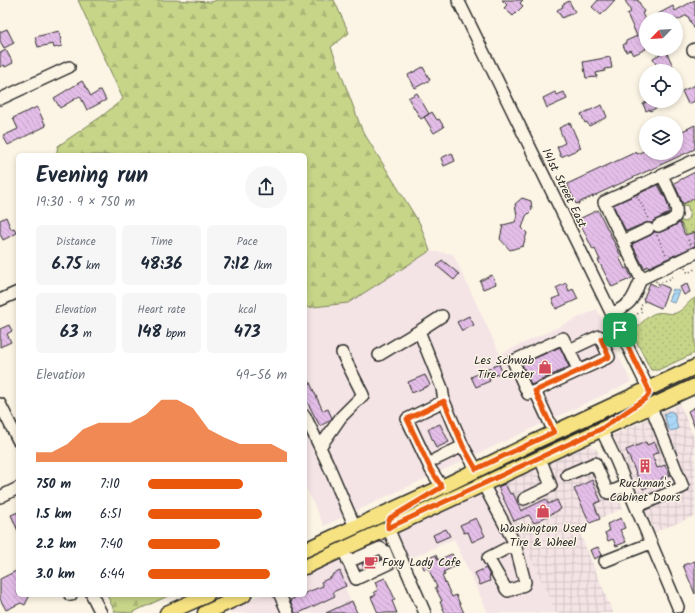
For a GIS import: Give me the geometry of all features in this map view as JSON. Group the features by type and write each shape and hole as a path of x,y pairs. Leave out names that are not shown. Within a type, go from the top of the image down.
{"main road":[{"path":"388,528 390,518 476,469 695,367"},
{"path":"307,566 695,386"},
{"path":"601,429 645,399 648,396 648,388"},
{"path":"307,549 442,487"},
{"path":"168,613 203,597"},
{"path":"205,613 240,597"}],"street":[{"name":"141st Street East","path":"458,0 648,388"},
{"path":"0,99 69,67"},
{"path":"641,279 604,202 695,160"},
{"path":"623,241 675,218 677,212 675,204 662,176"},
{"path":"612,314 628,305 632,300 641,279 695,253"},
{"path":"0,300 16,293"},
{"path":"380,355 442,316"},
{"path":"601,339 620,330"},
{"path":"419,331 442,388 444,401 463,446 476,469"},
{"path":"569,350 599,336 609,357 579,371 528,394 512,361 563,338 579,371"},
{"path":"320,447 341,417 363,395 342,353"},
{"path":"535,391 554,432"},
{"path":"442,487 431,470 407,419 444,401"},
{"path":"0,404 16,436"},
{"path":"636,507 683,487 651,407"},
{"path":"307,420 355,527"},
{"path":"601,429 678,607"},
{"path":"436,459 463,446"},
{"path":"524,499 551,486 540,458"},
{"path":"567,474 595,463 608,493 626,485"},
{"path":"484,484 514,544"},
{"path":"0,497 16,489"},
{"path":"388,528 425,613"},
{"path":"605,561 651,543"},
{"path":"343,549 348,562 356,579 390,563 385,551 380,548 348,562"},
{"path":"389,560 400,555"},
{"path":"93,597 101,613"},
{"path":"281,597 288,613"}],"path":[{"path":"684,266 688,273 695,269"},
{"path":"654,278 657,284 672,278 672,272 674,271"},
{"path":"628,312 631,318 642,311 640,307 644,302 642,293"}],"shaded area":[{"path":"430,251 453,254 500,354 597,309 631,382 324,526 307,490 307,309 348,303"},
{"path":"680,404 695,441 695,516 655,532 613,435"},
{"path":"589,445 597,450 623,508 578,528 613,613 556,613 498,486"},
{"path":"498,486 556,613 488,613 454,539 345,588 356,613 231,613 229,609 256,597 307,597 307,574"}],"green space":[{"path":"78,0 174,0 211,2 217,0 334,0 349,33 331,47 362,130 420,224 430,251 348,303 307,308 307,153 56,153 58,146 102,116 123,99"},
{"path":"695,198 695,246 693,247 679,219 684,222 688,219 689,210 687,205 681,207 681,205"},
{"path":"695,298 695,353 658,370 651,370 632,333 649,316 659,313 676,313"},
{"path":"108,597 166,597 131,613 115,612"}],"water":[{"path":"673,289 679,291 674,303 668,301"},
{"path":"670,411 674,413 678,429 671,431 668,428 664,414"}],"building":[{"path":"502,0 523,0 520,3 523,6 513,16 504,8 507,5"},
{"path":"598,0 615,0 601,15 592,7"},
{"path":"625,0 638,0 644,12 639,12 639,52 633,55 630,50 626,52 623,45 626,41 637,36 627,14 631,12"},
{"path":"695,0 695,30 687,15 683,17 683,12 662,12 673,6 675,11"},
{"path":"569,1 575,12 562,18 557,10"},
{"path":"7,29 14,43 4,48 0,41 0,32"},
{"path":"59,31 62,46 54,48 53,44 38,47 35,37"},
{"path":"6,50 13,63 5,67 4,65 0,67 0,53"},
{"path":"657,56 668,56 672,64 656,64 653,58"},
{"path":"610,57 612,68 604,69 605,71 596,73 597,77 586,78 583,62"},
{"path":"423,67 430,80 415,88 408,75"},
{"path":"82,81 91,96 101,90 106,100 87,110 80,96 60,108 54,98"},
{"path":"695,85 695,101 688,104 683,91"},
{"path":"555,92 557,95 564,92 567,99 547,108 543,98"},
{"path":"417,93 429,114 421,119 408,98"},
{"path":"602,105 607,117 589,126 587,122 585,123 581,114"},
{"path":"37,107 46,126 8,145 3,136 18,129 13,118"},
{"path":"645,108 656,108 650,111 650,109 646,111"},
{"path":"432,112 444,127 434,133 424,117"},
{"path":"570,123 581,148 561,157 557,147 565,143 559,128"},
{"path":"695,125 695,149 683,155 683,131"},
{"path":"636,152 637,154 639,153 639,160 671,160 576,204 567,184"},
{"path":"452,153 455,161 444,166 441,158"},
{"path":"695,172 695,198 683,204 674,183"},
{"path":"658,185 666,199 669,213 652,223 645,223 626,231 613,205"},
{"path":"522,198 531,201 532,210 526,216 522,228 527,233 523,246 510,250 500,239 503,225 515,222 517,216 515,204"},
{"path":"598,210 621,256 619,257 625,269 627,268 632,278 612,287 598,260 600,260 595,249 593,250 579,219"},
{"path":"6,217 11,229 14,228 16,234 3,240 0,234 0,220"},
{"path":"680,223 685,235 695,232 695,246 644,268 632,244 654,232 661,232"},
{"path":"442,260 459,274 454,280 437,266"},
{"path":"492,275 496,284 483,289 480,281"},
{"path":"566,283 569,291 573,289 578,299 556,309 552,299 560,296 556,288"},
{"path":"650,283 658,287 659,284 669,288 661,308 643,300"},
{"path":"687,284 690,292 684,295 680,287"},
{"path":"469,316 474,325 462,331 457,322"},
{"path":"9,325 12,331 7,334 11,342 0,347 0,329"},
{"name":"Les Schwab Tire Center","path":"560,347 569,367 531,385 522,364"},
{"path":"499,364 502,372 489,378 490,381 476,387 471,377"},
{"path":"425,375 430,385 412,393 408,382"},
{"path":"307,376 323,411 328,409 332,418 320,426 307,402"},
{"path":"695,407 695,428 688,411"},
{"path":"440,424 449,442 436,448 428,429"},
{"name":"Ruckman's Cabinet Doors","path":"646,442 647,445 655,442 659,452 652,455 657,468 665,465 670,475 661,478 662,481 643,489 626,450"},
{"path":"592,480 601,501 594,504 600,519 590,523 574,489"},
{"path":"505,484 510,494 513,493 521,511 546,499 548,504 557,500 561,509 534,523 529,515 514,521 498,487"},
{"path":"16,513 16,526 11,515"},
{"path":"476,518 485,536 472,542 468,532 464,533 460,525"},
{"path":"621,518 625,528 620,530 626,542 616,546 613,539 608,541 605,533 609,531 607,524"},
{"path":"446,529 450,536 436,542 433,535"},
{"path":"598,547 602,555 594,559 590,550"},
{"path":"452,554 458,565 443,572 445,575 442,576 452,597 456,595 464,613 445,613 440,602 442,601 435,587 437,587 428,568 424,569 421,561 436,555 438,560"},
{"path":"378,556 380,560 364,568 362,564"},
{"path":"695,561 695,594 683,565"},
{"path":"486,568 490,576 490,581 480,585 475,573"},
{"path":"16,571 16,597 29,597 25,605 21,603 6,610 0,599 0,579"},
{"path":"340,571 346,586 333,592 335,596 299,613 295,613 290,600 295,597 307,597 307,592 323,586 321,582 332,577 332,575"},
{"path":"385,578 395,599 392,601 397,613 378,613 371,597 376,595 374,592 378,590 375,582"},
{"path":"352,601 357,613 326,613"}],"place":[{"name":"Les Schwab Tire Center","path":"545,367"},
{"name":"Ruckman's Cabinet Doors","path":"645,466"},
{"name":"Washington Used Tire & Wheel","path":"543,511"},
{"name":"Foxy Lady Cafe","path":"371,562"}],"route":[{"path":"620,330 648,388 648,396 645,399 601,429 388,528 388,520 390,518 442,487 431,470 407,419 444,401 463,446 476,469 554,432 535,391 609,357 601,339 620,330"}]}
